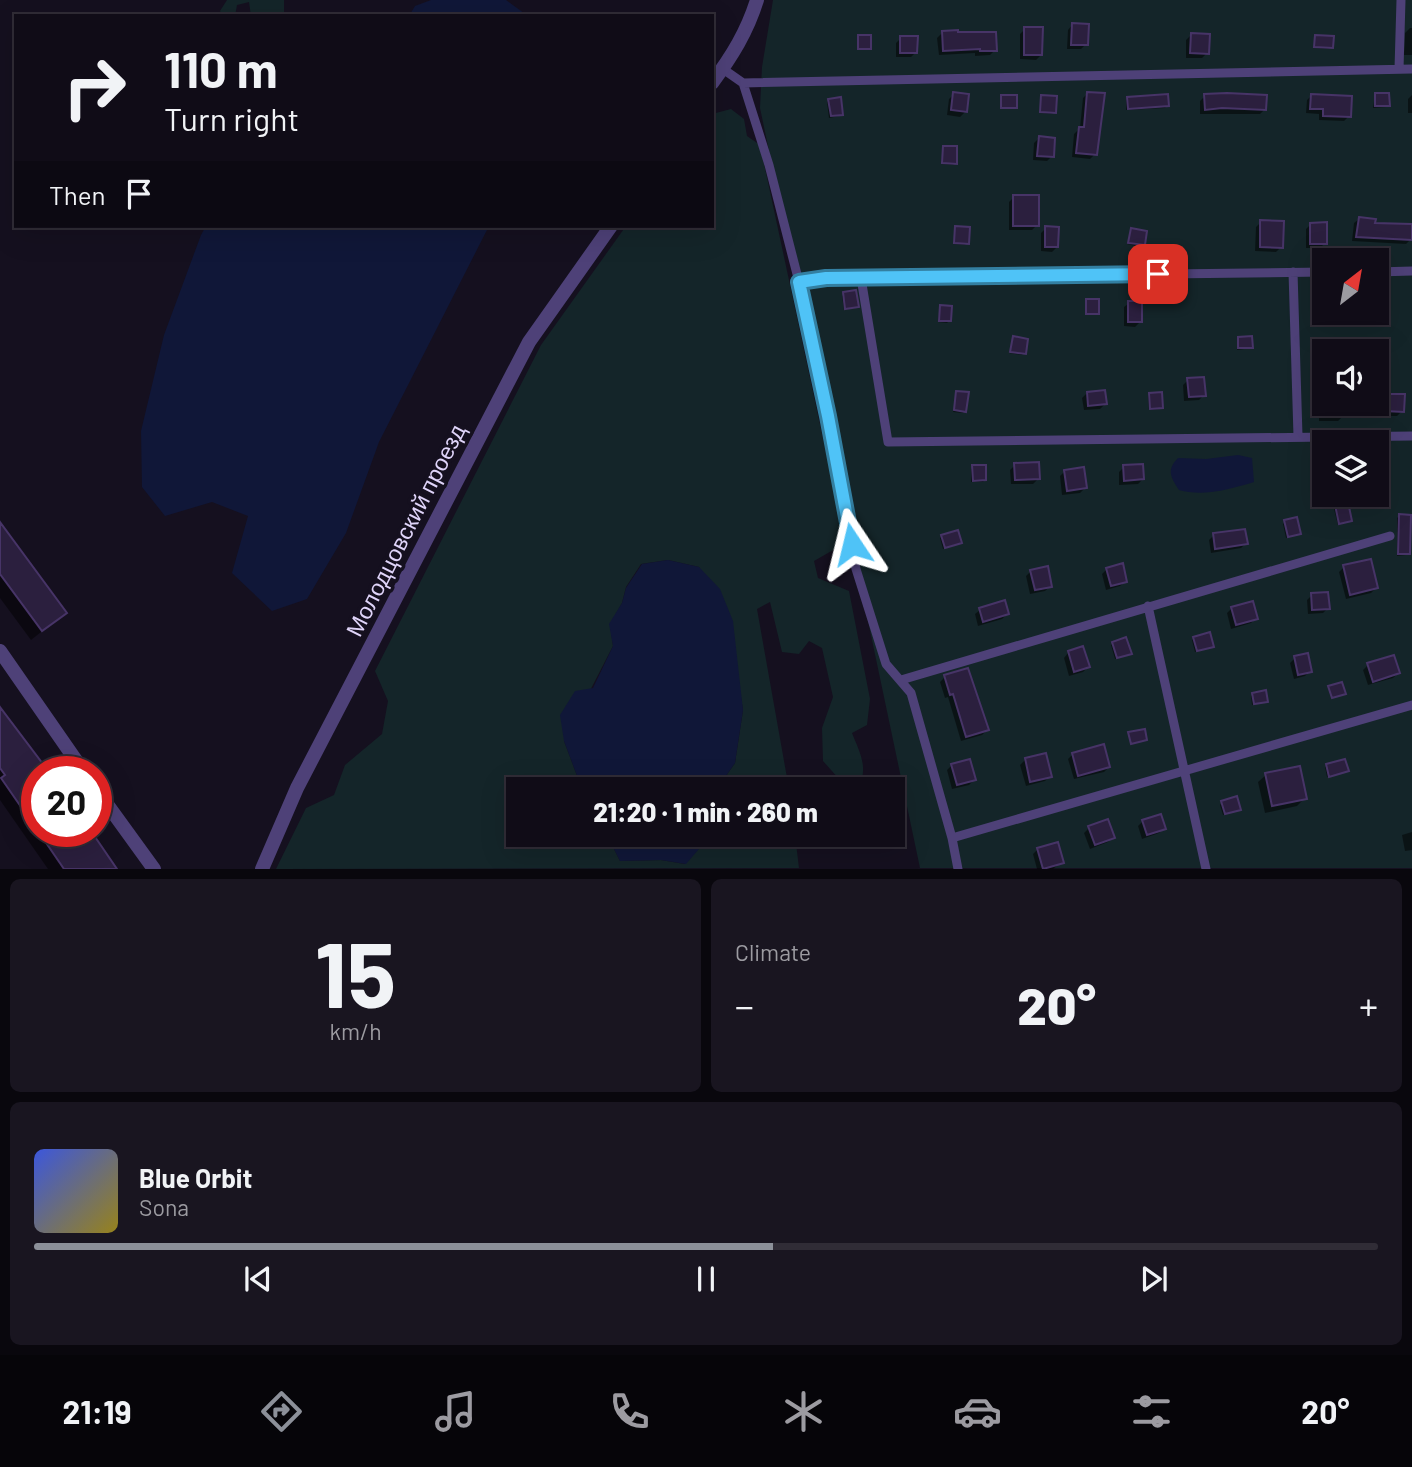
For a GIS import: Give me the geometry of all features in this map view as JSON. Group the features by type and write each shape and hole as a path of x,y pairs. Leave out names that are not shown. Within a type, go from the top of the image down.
{"street":[{"path":"714,80 750,24 757,0"},
{"name":"Молодцовский проезд","path":"262,869 297,788 529,342 610,228"},
{"path":"0,651 74,756"},
{"path":"112,811 154,869"}],"lane":[{"path":"1399,69 1401,0"},
{"path":"723,69 743,83 1412,69"},
{"path":"743,83 769,165 799,282 828,416 856,569 886,664 911,693 952,838 958,869"},
{"path":"1390,272 1412,271"},
{"path":"1293,272 1298,436"},
{"path":"799,282 826,278 1312,272"},
{"path":"861,278 888,442 1412,436"},
{"path":"901,680 1390,536"},
{"path":"1148,606 1206,869"},
{"path":"952,838 1412,705"}],"shaded area":[{"path":"227,0 284,0 284,14 251,14 249,2 237,5 235,14 222,14 220,11"},
{"path":"773,0 1412,0 1412,868 920,868 905,797 905,777 901,777 760,108 762,67"},
{"path":"731,109 744,119 747,136 760,145 842,527 842,545 814,561 818,578 849,591 870,699 867,725 852,733 863,767 862,777 837,777 823,761 822,728 833,697 822,648 809,641 799,654 782,652 770,602 757,609 787,777 725,777 735,763 743,710 738,679 699,567 668,560 641,564 626,587 622,603 610,624 613,646 564,741 578,777 506,777 506,847 613,847 620,861 661,860 685,864 700,847 796,847 799,868 276,869 306,808 334,795 345,765 382,734 388,701 375,671 541,345 625,228 714,228 714,113"}],"water":[{"path":"431,0 506,0 525,14 410,14 415,6"},
{"path":"205,228 488,228 379,442 346,533 307,599 272,611 232,573 248,516 212,502 165,516 142,487 141,431 164,335"},
{"path":"1238,455 1252,458 1254,482 1198,493 1179,490 1172,478 1172,466 1178,458 1206,459"},
{"path":"668,560 699,567 720,589 733,621 743,710 735,763 725,777 578,777 564,741 560,715 575,691 593,688 613,646 609,624 622,603 626,588 642,564"},
{"path":"613,847 701,847 686,864 661,860 620,861"}],"building":[{"path":"1072,23 1089,24 1088,45 1071,45"},
{"path":"1024,27 1043,27 1042,55 1024,55"},
{"path":"942,31 996,32 997,51 943,51"},
{"path":"1191,33 1210,34 1209,54 1190,53"},
{"path":"858,35 871,35 871,49 858,49"},
{"path":"1315,35 1334,36 1333,48 1314,47"},
{"path":"900,36 918,36 917,53 900,53"},
{"path":"953,92 969,94 967,112 951,110"},
{"path":"1087,92 1105,93 1097,155 1076,153 1079,127 1084,127"},
{"path":"1375,93 1389,93 1390,106 1375,106"},
{"path":"1168,94 1169,106 1128,109 1127,97"},
{"path":"1204,94 1267,95 1266,110 1205,110"},
{"path":"1311,94 1352,96 1351,117 1323,116 1323,109 1310,109"},
{"path":"1001,95 1017,95 1017,108 1001,108"},
{"path":"1041,95 1057,96 1056,113 1040,112"},
{"path":"841,97 843,115 831,116 828,99"},
{"path":"1039,136 1055,138 1054,157 1037,156"},
{"path":"943,146 957,146 957,164 942,163"},
{"path":"1013,195 1039,195 1039,226 1013,226"},
{"path":"1359,217 1376,219 1375,223 1412,224 1412,240 1356,237"},
{"path":"1260,220 1284,221 1283,248 1260,247"},
{"path":"1327,222 1327,244 1310,244 1310,223"},
{"path":"955,226 970,227 969,244 954,243"},
{"path":"1045,226 1059,227 1058,247 1045,247"},
{"path":"1131,228 1147,231 1145,245 1128,243"},
{"path":"856,290 859,307 845,309 843,292"},
{"path":"1086,299 1099,299 1099,314 1086,314"},
{"path":"1128,301 1142,301 1142,322 1128,322"},
{"path":"940,305 952,306 951,321 939,321"},
{"path":"1013,336 1028,339 1026,354 1010,352"},
{"path":"1252,336 1253,348 1238,348 1238,337"},
{"path":"1204,377 1206,396 1189,397 1187,378"},
{"path":"1105,390 1107,404 1088,406 1087,392"},
{"path":"956,391 969,392 966,412 954,410"},
{"path":"1162,392 1163,408 1150,409 1149,393"},
{"path":"1389,394 1405,394 1404,412 1389,411"},
{"path":"1039,462 1040,479 1015,480 1014,463"},
{"path":"1143,464 1144,479 1124,481 1123,465"},
{"path":"972,465 986,465 986,480 973,481"},
{"path":"1084,467 1087,488 1067,491 1064,470"},
{"path":"1335,507 1349,507 1352,521 1339,524"},
{"path":"1399,514 1411,515 1410,554 1398,554"},
{"path":"1297,517 1301,534 1288,537 1284,520"},
{"path":"0,522 67,613 42,631 0,574"},
{"path":"1245,529 1248,544 1215,549 1213,533"},
{"path":"958,530 962,543 945,548 941,535"},
{"path":"1371,559 1378,588 1350,595 1343,565"},
{"path":"1123,563 1127,582 1111,586 1106,568"},
{"path":"1048,566 1052,587 1035,590 1030,570"},
{"path":"1328,592 1330,609 1312,610 1311,593"},
{"path":"1005,600 1009,614 983,622 979,608"},
{"path":"1253,601 1258,619 1236,625 1231,607"},
{"path":"1210,632 1214,647 1197,651 1193,637"},
{"path":"1126,637 1132,654 1117,658 1112,642"},
{"path":"1083,646 1090,667 1074,672 1068,651"},
{"path":"1308,653 1312,672 1298,675 1294,656"},
{"path":"1394,655 1400,673 1373,682 1367,663"},
{"path":"968,668 989,730 966,737 953,694 950,695 944,675"},
{"path":"1342,682 1346,694 1332,698 1328,686"},
{"path":"1266,690 1268,702 1254,704 1252,693"},
{"path":"0,707 37,756 21,756 21,807 1,778 5,775 0,768"},
{"path":"1145,729 1147,740 1131,744 1128,732"},
{"path":"1104,744 1110,767 1078,776 1072,753"},
{"path":"1046,753 1052,777 1030,782 1025,758"},
{"path":"970,759 976,780 957,785 951,764"},
{"path":"1345,759 1349,771 1329,777 1326,764"},
{"path":"1300,766 1307,799 1272,806 1265,773"},
{"path":"1237,796 1241,810 1225,814 1221,801"},
{"path":"1161,814 1166,829 1147,835 1142,820"},
{"path":"1108,819 1115,838 1095,845 1088,826"},
{"path":"1058,842 1064,863 1043,869 1037,848"},
{"path":"49,847 102,847 117,869 64,869"}],"route":[{"path":"852,544 799,282 826,278 1158,274"}]}
